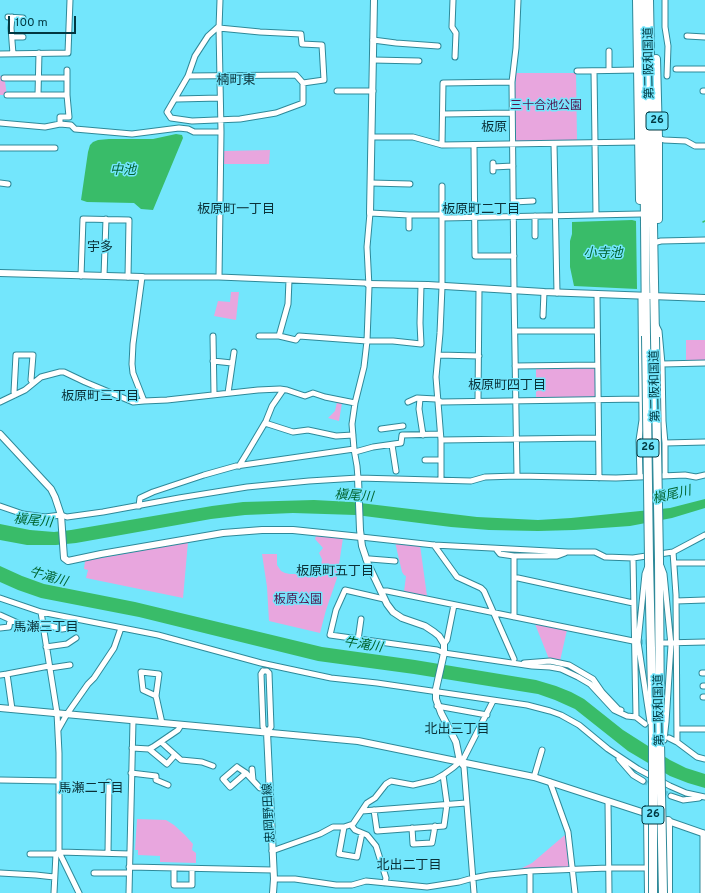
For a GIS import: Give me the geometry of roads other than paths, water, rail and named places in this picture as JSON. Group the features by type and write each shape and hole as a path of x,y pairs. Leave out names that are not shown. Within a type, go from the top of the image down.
{"highway":[{"name":"第二阪和国道","path":"637,0 640,214 644,236"},
{"name":"第二阪和国道","path":"643,0 649,194 655,296 663,893"},
{"name":"第二阪和国道","path":"649,0 649,194 644,236 649,561 649,725 652,737 653,893"},
{"name":"26","path":"653,242 658,224 658,138 654,0"},
{"name":"26","path":"648,814 649,893"},
{"name":"26","path":"668,821 668,893"}],"street":[{"path":"0,54 68,53 70,0"},
{"path":"219,277 221,132 219,27 220,0"},
{"path":"374,0 371,183 367,247 369,287 367,341 364,368 355,403 352,424 358,478 360,530 362,546 366,559 387,604 393,612 402,618 425,626 434,632 439,636 444,644 444,656 436,690 437,706 456,742 460,762 464,767 474,893"},
{"path":"453,0 452,27 456,33 455,57"},
{"path":"518,0 516,48 512,82 516,439 518,476"},
{"path":"665,0 665,27 668,46 667,76"},
{"path":"13,54 10,17 23,18"},
{"path":"188,76 296,75 303,82 303,103 276,113 240,119 192,121 171,118 167,112 188,76 203,43 219,27"},
{"path":"219,27 260,32 301,34 302,44 322,44 324,80 303,82"},
{"path":"687,36 705,37"},
{"path":"12,37 23,37"},
{"path":"373,40 396,45 435,47"},
{"path":"609,51 609,70"},
{"path":"38,95 39,53"},
{"path":"373,60 419,62"},
{"path":"676,69 705,69"},
{"path":"60,124 60,117 69,117 66,78 67,70"},
{"path":"577,71 638,70"},
{"path":"594,71 596,215"},
{"path":"4,78 66,78"},
{"path":"442,145 443,83 512,82"},
{"path":"337,91 344,88 372,91"},
{"path":"7,95 67,94"},
{"path":"176,96 177,99 220,98"},
{"path":"443,114 512,113"},
{"path":"0,124 45,127 60,124 71,125 75,129 132,134 179,128 188,129 194,132 221,132"},
{"path":"372,137 413,137 442,145 638,142"},
{"path":"658,138 664,140 686,141 695,146 705,146"},
{"path":"554,144 557,293"},
{"path":"474,145 475,256 514,256"},
{"path":"0,148 55,148"},
{"path":"493,167 513,166"},
{"path":"0,183 8,184"},
{"path":"371,183 410,184"},
{"path":"441,480 436,377 442,287 442,186"},
{"path":"513,202 533,201"},
{"path":"370,213 443,216 640,214"},
{"path":"409,228 410,215"},
{"path":"535,216 535,236"},
{"path":"81,276 83,219 129,220 128,277"},
{"path":"104,276 106,220"},
{"path":"653,242 705,240"},
{"path":"0,273 128,277 219,277 421,285 557,293 705,298"},
{"path":"142,277 132,364 133,373 144,400"},
{"path":"279,336 288,304 288,280"},
{"path":"259,336 279,336 296,340 299,336 421,344 421,285"},
{"path":"478,401 479,289"},
{"path":"543,316 544,292"},
{"path":"597,294 599,478"},
{"path":"640,476 640,440 642,420 640,299 645,296"},
{"path":"655,324 659,331 662,364 665,475"},
{"path":"515,331 597,330"},
{"path":"213,336 214,394"},
{"path":"228,393 234,352"},
{"path":"15,395 16,355 33,355 31,380 33,383"},
{"path":"438,355 479,356"},
{"path":"213,360 232,364"},
{"path":"662,364 705,363"},
{"path":"515,366 597,365"},
{"path":"0,402 26,390 41,377 64,372 133,402 144,400 167,400 258,390 283,390 305,396 313,393 325,398 355,403"},
{"path":"239,466 265,423 272,406 283,390"},
{"path":"408,402 414,399 436,399 441,402 641,399"},
{"path":"420,399 419,409 423,435"},
{"path":"265,423 294,432 308,430 336,436 353,436"},
{"path":"139,506 140,498 153,492 204,475 239,466 354,451 402,443 402,435 404,435 402,424 381,429"},
{"path":"0,434 51,489 61,517 64,558 69,561 207,536 262,530 293,530 434,545 496,549 595,552 605,557 634,558 673,552 705,535"},
{"path":"404,435 516,439 598,438"},
{"path":"665,443 705,442"},
{"path":"392,444 396,471"},
{"path":"425,460 440,460"},
{"path":"0,506 23,514 67,517 247,487 309,481 358,478 471,481 485,477 518,476 599,478 665,475 685,475 696,477 705,475"},
{"path":"434,545 457,577 481,588 484,592 514,659"},
{"path":"496,549 500,554 514,556 557,556 568,552"},
{"path":"662,744 666,722 676,600 673,552"},
{"path":"514,556 514,617"},
{"path":"366,559 370,558 392,562"},
{"path":"634,558 636,642 634,717"},
{"path":"659,560 664,574 673,642 677,742"},
{"path":"649,561 644,574 636,642 649,725"},
{"path":"674,563 705,563"},
{"path":"514,578 634,603"},
{"path":"384,598 345,590 336,610 330,635 438,650 444,656 519,663 532,666 550,667 569,672 590,684 614,710 627,716 634,717 649,725"},
{"path":"381,591 636,642"},
{"path":"0,598 41,612 158,634 262,663 331,678 436,690 494,701 526,705 561,715 579,725 617,755 638,769 686,793 704,797"},
{"path":"676,600 705,600"},
{"path":"444,644 447,640 454,605"},
{"path":"41,612 58,731 58,853 54,877 54,893"},
{"path":"0,615 20,624 43,624 62,629 68,628"},
{"path":"0,628 9,627 10,620"},
{"path":"358,640 361,620"},
{"path":"58,731 67,714 114,648 121,628"},
{"path":"46,647 67,644 76,638"},
{"path":"664,643 705,642"},
{"path":"0,675 70,665"},
{"path":"263,671 267,671 269,676 271,728 267,732 263,727 260,674 263,671"},
{"path":"156,696 143,690 141,672 159,674 156,696 162,723"},
{"path":"7,674 12,709"},
{"path":"272,851 320,834 333,827 344,827 351,825 362,812 367,803 375,798 386,784 391,781 414,785 434,780 443,775 464,758 494,701"},
{"path":"437,706 486,715"},
{"path":"0,708 358,741 534,777 704,833 702,893"},
{"path":"129,893 133,721"},
{"path":"132,748 149,749 178,730 181,725"},
{"path":"677,730 705,729"},
{"name":"忠岡野田線","path":"267,732 274,879 273,893"},
{"path":"669,738 697,757 705,759"},
{"path":"160,742 181,760 202,762 214,766"},
{"path":"149,749 167,764 175,755"},
{"path":"534,777 542,750"},
{"path":"617,755 633,775 643,781"},
{"path":"252,769 253,780"},
{"path":"132,773 156,776 156,780 168,785"},
{"path":"246,773 260,788 269,788"},
{"path":"374,810 377,831 444,826 447,804 443,775"},
{"path":"0,780 59,781"},
{"path":"108,853 109,782"},
{"path":"550,782 568,832 574,893"},
{"path":"672,796 683,800 704,797"},
{"path":"608,801 609,893"},
{"path":"362,812 466,803"},
{"path":"351,825 355,830 367,835 376,846 386,878 385,882"},
{"path":"412,828 413,844 432,843 435,826"},
{"path":"344,827 339,854 357,857 362,833"},
{"path":"58,853 79,893"},
{"path":"30,854 130,854"},
{"path":"129,867 273,870"},
{"path":"174,868 174,885 192,885 192,869"},
{"path":"274,879 295,879 336,885 352,885 366,881 385,882 426,887 459,882 473,878 530,871 649,868"},
{"path":"530,871 530,893"},
{"path":"0,873 54,877"},
{"path":"94,873 129,873"}],"water":[{"name":"中池","path":"176,134 182,135 183,138 153,210 141,209 134,203 87,202 81,200 88,152 90,145 93,142 109,139 153,139"},
{"name":"小寺池","path":"636,221 637,289 574,286 570,267 572,222"},
{"path":"705,499 705,508 672,518 630,526 574,530 489,530 451,527 356,515 293,513 245,515 211,519 76,543 56,545 27,545 0,540 0,524 30,530 54,532 243,502 314,500 352,502 477,517 538,520 670,508"},
{"path":"0,566 44,584 135,602 322,647 415,660 536,680 556,686 584,699 623,730 670,760 686,768 705,774 705,788 670,776 628,751 575,709 538,694 414,674 318,661 139,617 41,598 0,582"}],"tunnel":[{"path":"638,642 653,642"},
{"path":"643,781 671,796"}],"district":[{"name":"楠町東","path":"236,81"},
{"name":"板原","path":"494,128"},
{"name":"板原町一丁目","path":"236,210"},
{"name":"板原町二丁目","path":"481,210"},
{"name":"宇多","path":"100,248"},
{"name":"板原町四丁目","path":"507,386"},
{"name":"板原町三丁目","path":"100,397"},
{"name":"板原町五丁目","path":"335,572"},
{"name":"馬瀬三丁目","path":"46,628"},
{"name":"北出三丁目","path":"457,730"},
{"name":"馬瀬二丁目","path":"91,789"},
{"name":"北出二丁目","path":"409,866"}],"park label":[{"name":"三十合池公園","path":"546,107"},
{"name":"板原公園","path":"298,601"}],"water label":[{"name":"槇尾川","path":"672,496"},
{"name":"槇尾川","path":"354,497"},
{"name":"槇尾川","path":"33,522"},
{"name":"牛滝川","path":"48,578"},
{"name":"牛滝川","path":"363,646"}]}
